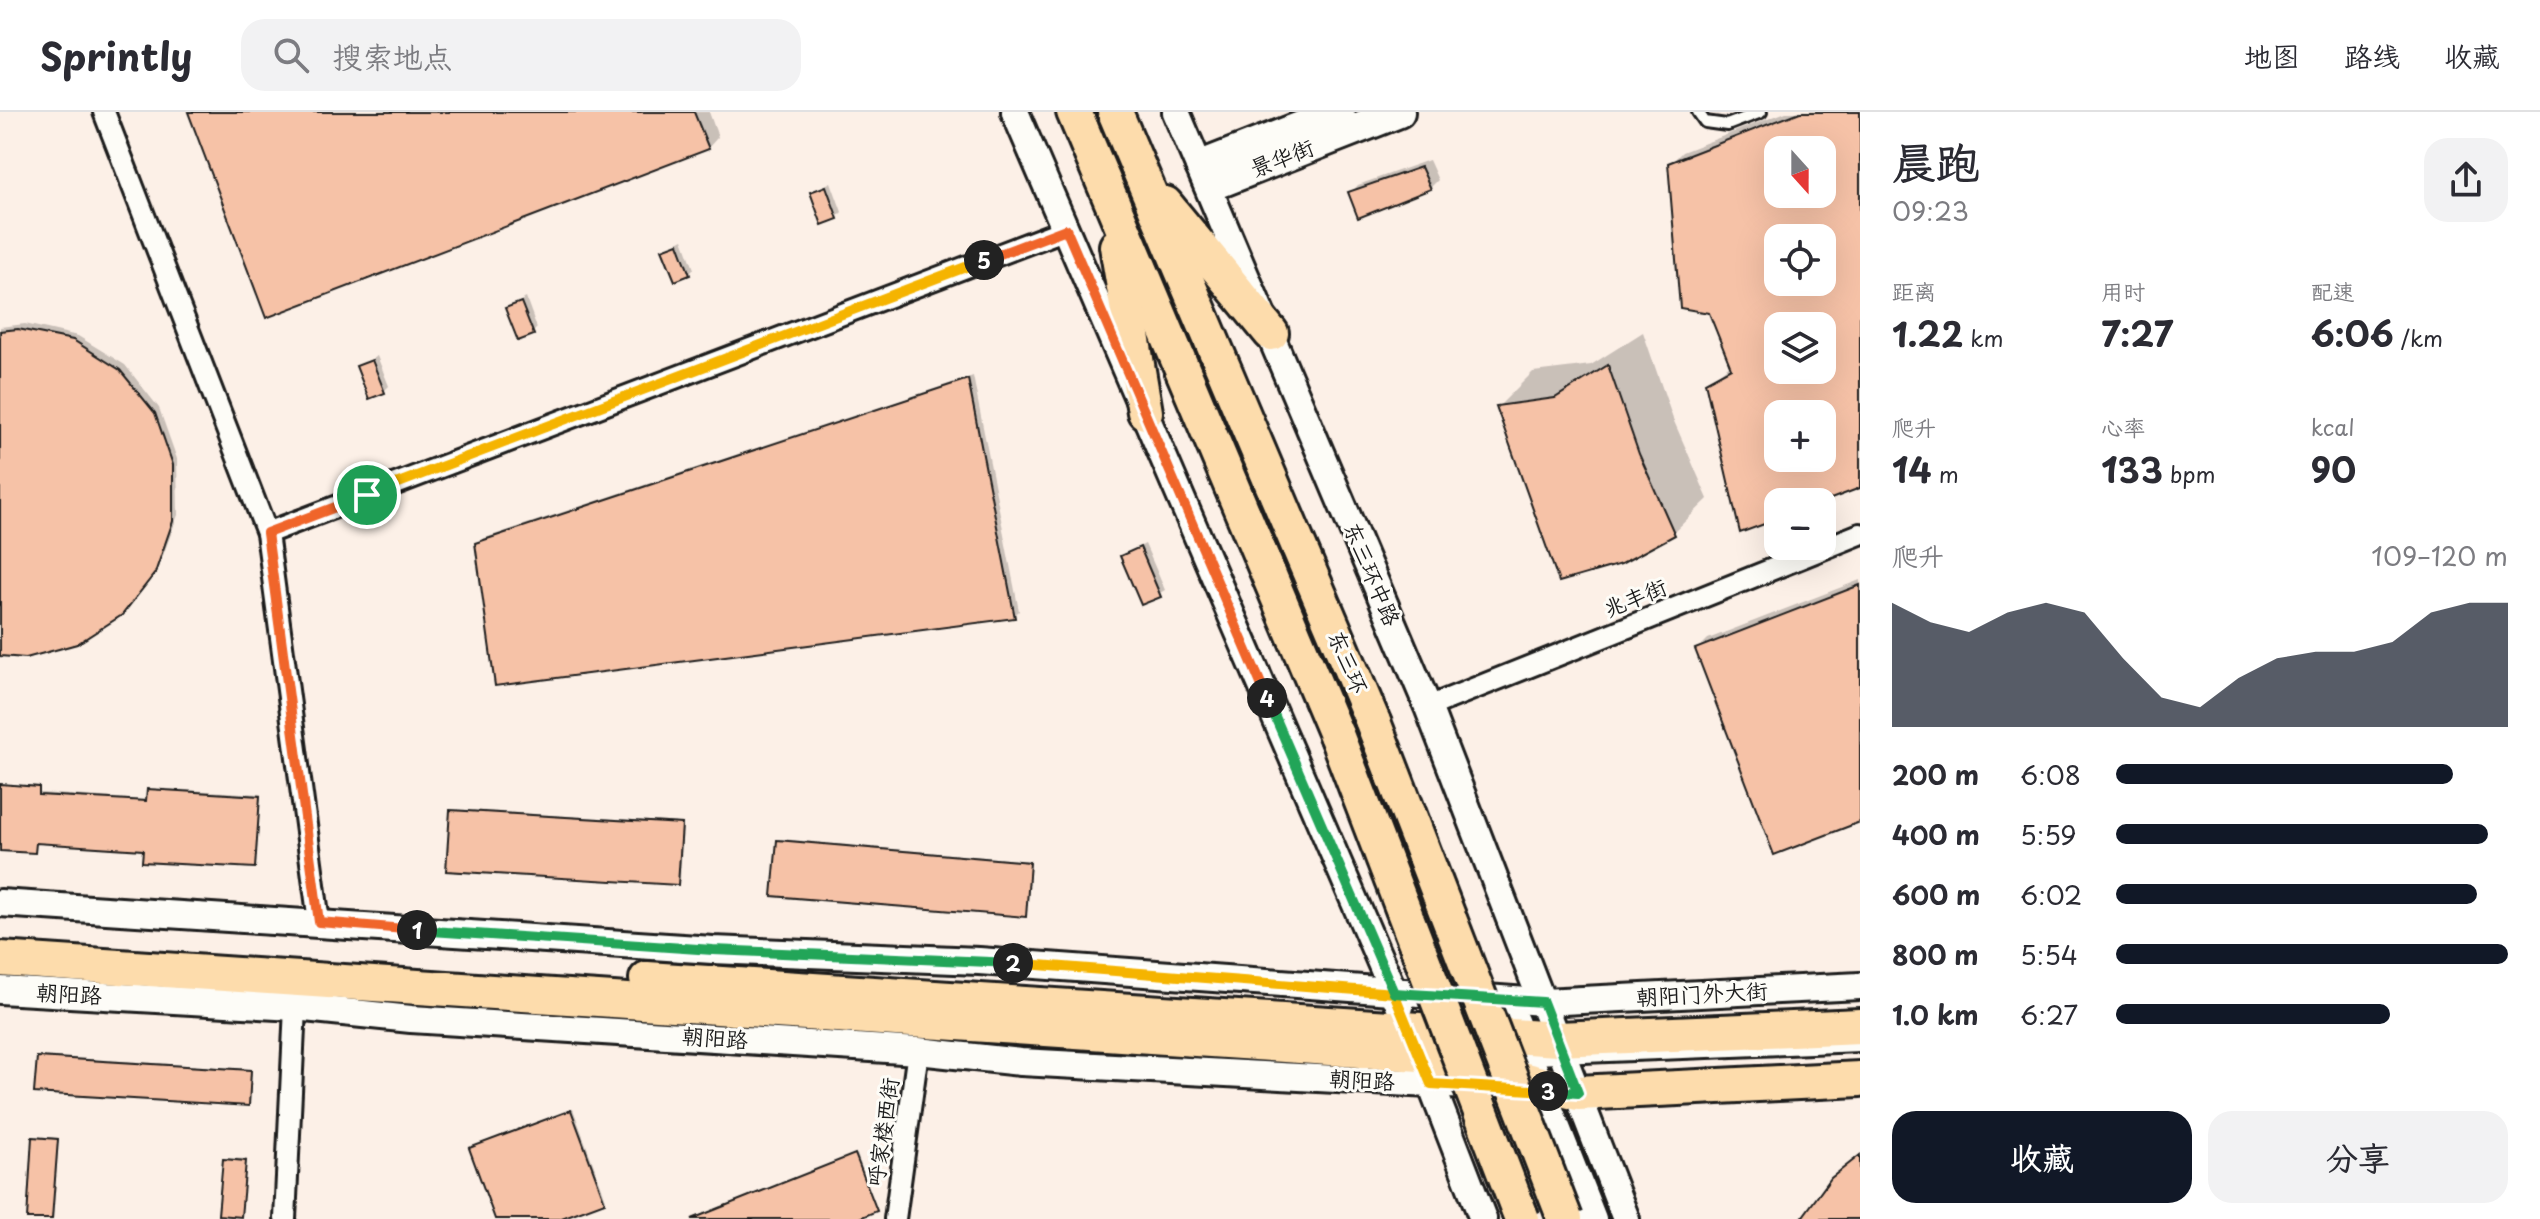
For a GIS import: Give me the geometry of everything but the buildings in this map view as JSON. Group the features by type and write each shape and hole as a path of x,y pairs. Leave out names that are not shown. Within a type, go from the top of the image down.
{"highway":[{"path":"1062,112 1092,152"},
{"name":"东三环","path":"1074,112 1337,737 1522,1219"},
{"name":"东三环","path":"1120,121 1373,722 1565,1219"},
{"path":"1140,174 1271,333"},
{"path":"1106,187 1145,412"},
{"path":"0,938 1533,1067 1578,1093 1860,1079"},
{"name":"朝阳路","path":"0,959 1420,1056"},
{"name":"朝阳门外大街","path":"1533,1067 1562,1050 1860,1026"},
{"path":"1420,1056 1533,1067"}],"main road":[{"name":"景华街","path":"1206,176 1339,112"},
{"name":"景华街","path":"1206,176 1399,112"}],"street":[{"path":"104,112 267,533 319,922"},
{"path":"1015,112 1394,993 1483,1219"},
{"name":"东三环中路","path":"1176,112 1206,176 1428,707 1626,1219"},
{"path":"267,533 1066,229"},
{"name":"兆丰街","path":"1428,707 1860,534"},
{"path":"0,903 713,950 979,961 1394,993"},
{"name":"朝阳门外大街","path":"1394,993 1543,1002 1860,986"},
{"name":"朝阳路","path":"0,990 295,1007 411,1019 918,1051 1037,1063 1420,1056"},
{"path":"1506,999 1593,1219"},
{"path":"285,1219 295,1007"},
{"name":"呼家楼西街","path":"895,1219 918,1051"},
{"path":"1465,1173 1592,1129"}],"lane":[{"path":"1698,112 1705,122 1727,125 1761,112"},
{"path":"1562,1050 1860,1046"}],"route":[{"path":"367,495 267,533 277,589 319,922 713,950 979,961 1394,993 1431,1084 1578,1093 1543,1002 1394,993 1066,229 367,495"}]}
